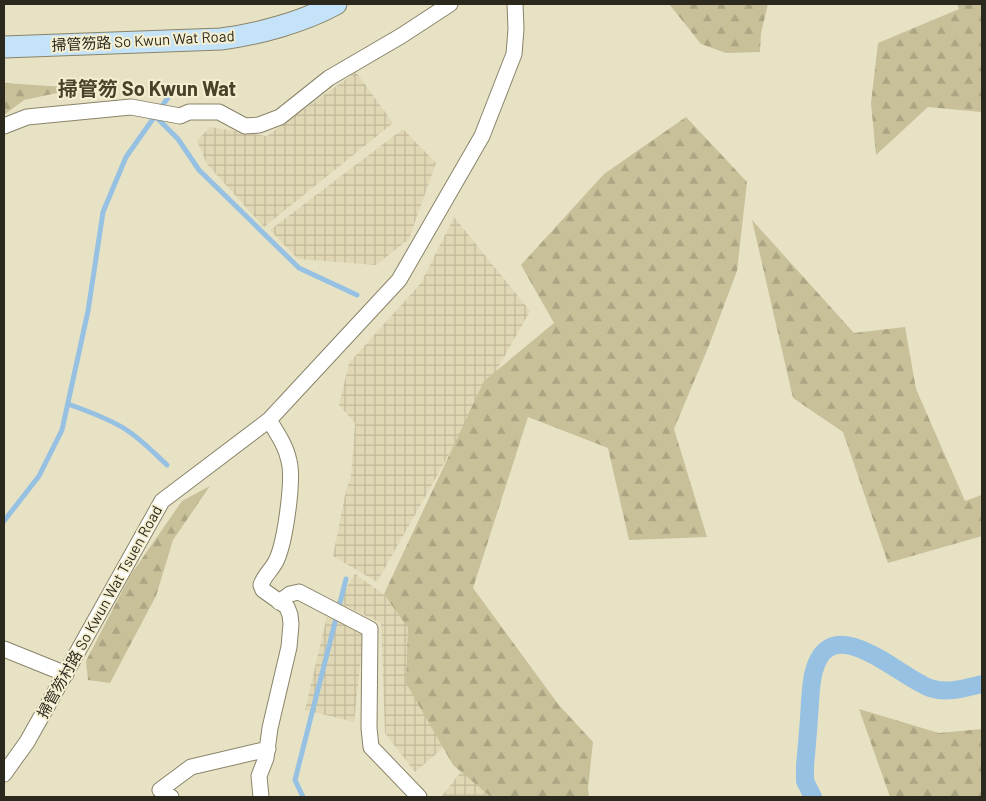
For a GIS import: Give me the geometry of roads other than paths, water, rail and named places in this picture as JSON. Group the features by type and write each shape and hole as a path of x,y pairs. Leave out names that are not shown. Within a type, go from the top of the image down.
{"street":[{"name":"掃管笏路 So Kwun Wat Road","path":"4,47 228,38 279,26 336,4"},
{"path":"4,126 28,117 130,107 180,116 189,112 219,112 245,126 259,126 280,117 329,78 401,36 450,4"},
{"name":"掃管笏村路 So Kwun Wat Tsuen Road","path":"4,774 27,742 162,501 269,420 399,280 482,136 514,54 515,4"},
{"path":"261,797 259,776 268,749 270,728 290,635 290,615 287,607 263,590 261,585 277,559 280,550 288,507 291,470 286,450 269,420"},
{"path":"279,602 290,594 299,592 369,627 371,630 368,728 371,747 419,797"},
{"path":"4,649 66,674"},
{"path":"171,797 160,790 191,767 268,749"}],"waterway":[{"path":"4,521 39,476 62,430 88,311 103,212 126,157 172,92"},
{"path":"155,116 178,139 199,170 299,268 357,295"},
{"path":"68,404 105,418 125,429 167,465"},
{"path":"303,797 295,780 346,579"},
{"path":"813,797 805,781 805,766 812,679 823,653 835,646 850,646 867,652 917,682 936,690 956,690 982,684"}],"district":[{"name":"掃管笏 So Kwun Wat","path":"147,89"}]}
